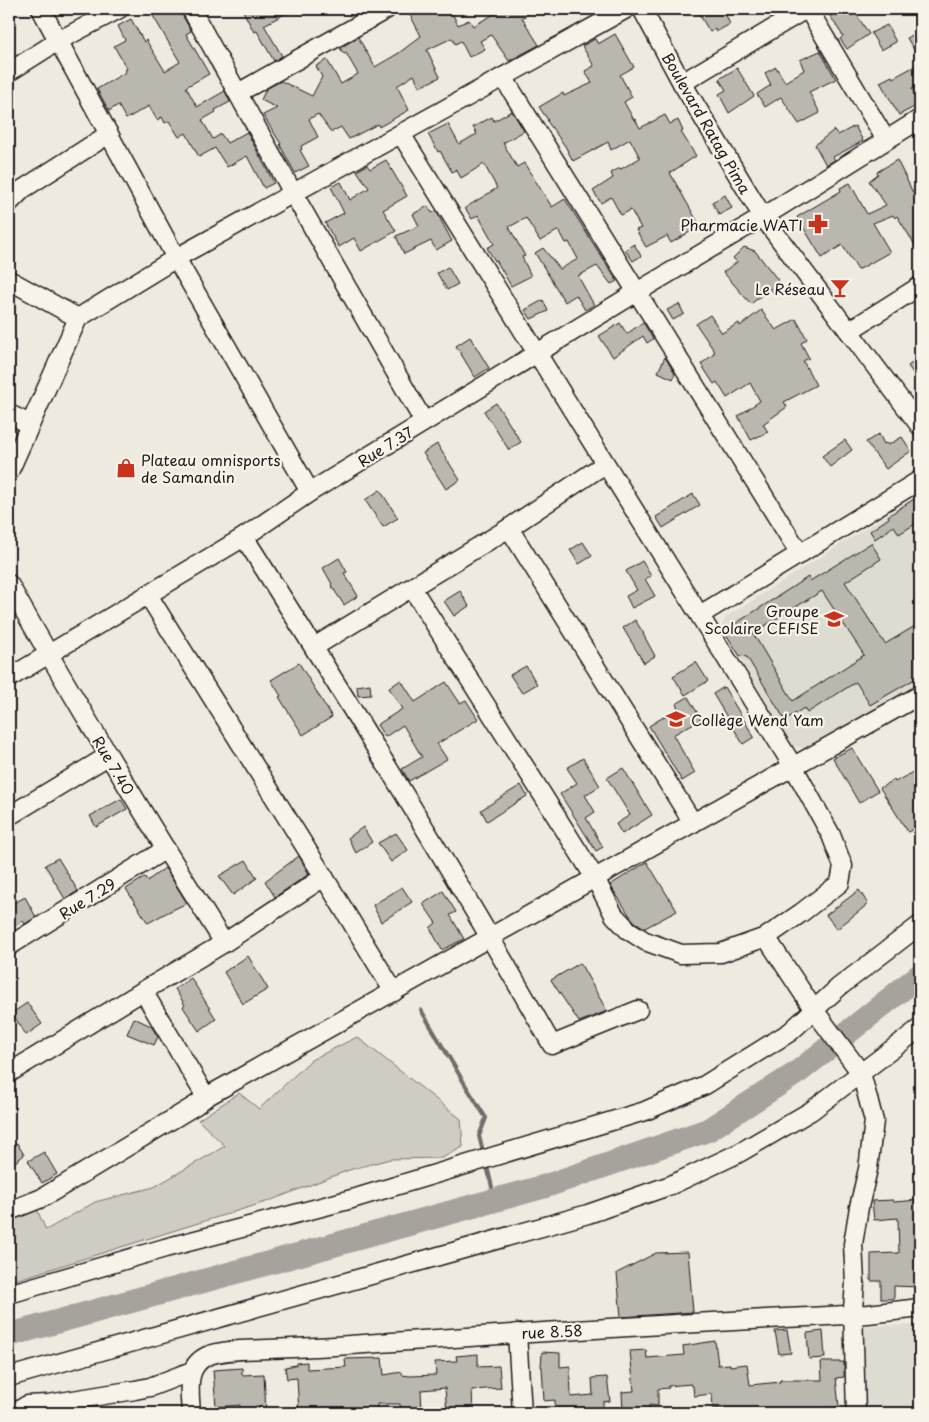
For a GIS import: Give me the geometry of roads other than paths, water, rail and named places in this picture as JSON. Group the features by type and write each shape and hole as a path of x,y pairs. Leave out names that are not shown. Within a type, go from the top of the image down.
{"street":[{"path":"41,9 176,258 310,492"},
{"path":"9,72 58,41 119,9"},
{"path":"192,9 293,193 424,422"},
{"path":"238,93 387,9"},
{"path":"9,472 78,318 176,258 626,9"},
{"name":"Boulevard Ratag Pima","path":"642,9 682,83 763,217 920,426"},
{"path":"682,83 807,9 886,140"},
{"path":"503,77 800,554"},
{"name":"Rue 7.37","path":"9,678 244,537 310,492 920,121"},
{"path":"9,204 23,189 109,134"},
{"path":"400,134 793,766 830,835 843,866 840,883 802,913 766,937 721,953 681,954 645,941 628,930 614,915 595,878 412,588"},
{"path":"9,280 78,318"},
{"path":"849,331 920,286"},
{"path":"9,414 30,424"},
{"path":"314,647 509,528 606,464"},
{"path":"700,615 920,480"},
{"path":"509,528 693,823"},
{"path":"244,537 314,647 490,936 552,1045 638,1010"},
{"name":"Rue 7.40","path":"9,584 108,756 224,943"},
{"path":"148,595 394,992"},
{"path":"9,1212 42,1198 196,1105 206,1097 920,694"},
{"path":"9,816 108,756"},
{"name":"Rue 7.29","path":"9,946 166,850"},
{"path":"9,1073 224,943 324,877"},
{"path":"9,1294 165,1248 352,1199 645,1111 705,1085 790,1032 839,987 920,925"},
{"path":"766,937 814,1010 861,1074 874,1121 868,1169 853,1244 856,1413"},
{"path":"143,991 206,1097"},
{"path":"9,1377 588,1214 671,1185 739,1153 811,1111 920,1028"},
{"name":"rue 8.58","path":"192,1372 196,1364 206,1357 220,1353 251,1350 330,1347 517,1333 854,1315 920,1308"},
{"path":"517,1333 522,1413"},
{"path":"9,1413 16,1412 27,1405 48,1404 150,1387 192,1372"},
{"path":"191,1413 189,1380 192,1372"}],"waterway":[{"path":"9,1335 546,1186 708,1130 798,1072 920,975"},
{"path":"421,1010 486,1118 479,1136 483,1152"},
{"path":"487,1166 495,1200"}],"place":[{"name":"Pharmacie WATI","path":"818,224"},
{"name":"Le Réseau","path":"840,288"},
{"name":"Plateau omnisports de Samandin","path":"126,468"},
{"name":"Groupe Scolaire CEFISE","path":"834,619"},
{"name":"Collège Wend Yam","path":"676,719"}]}
